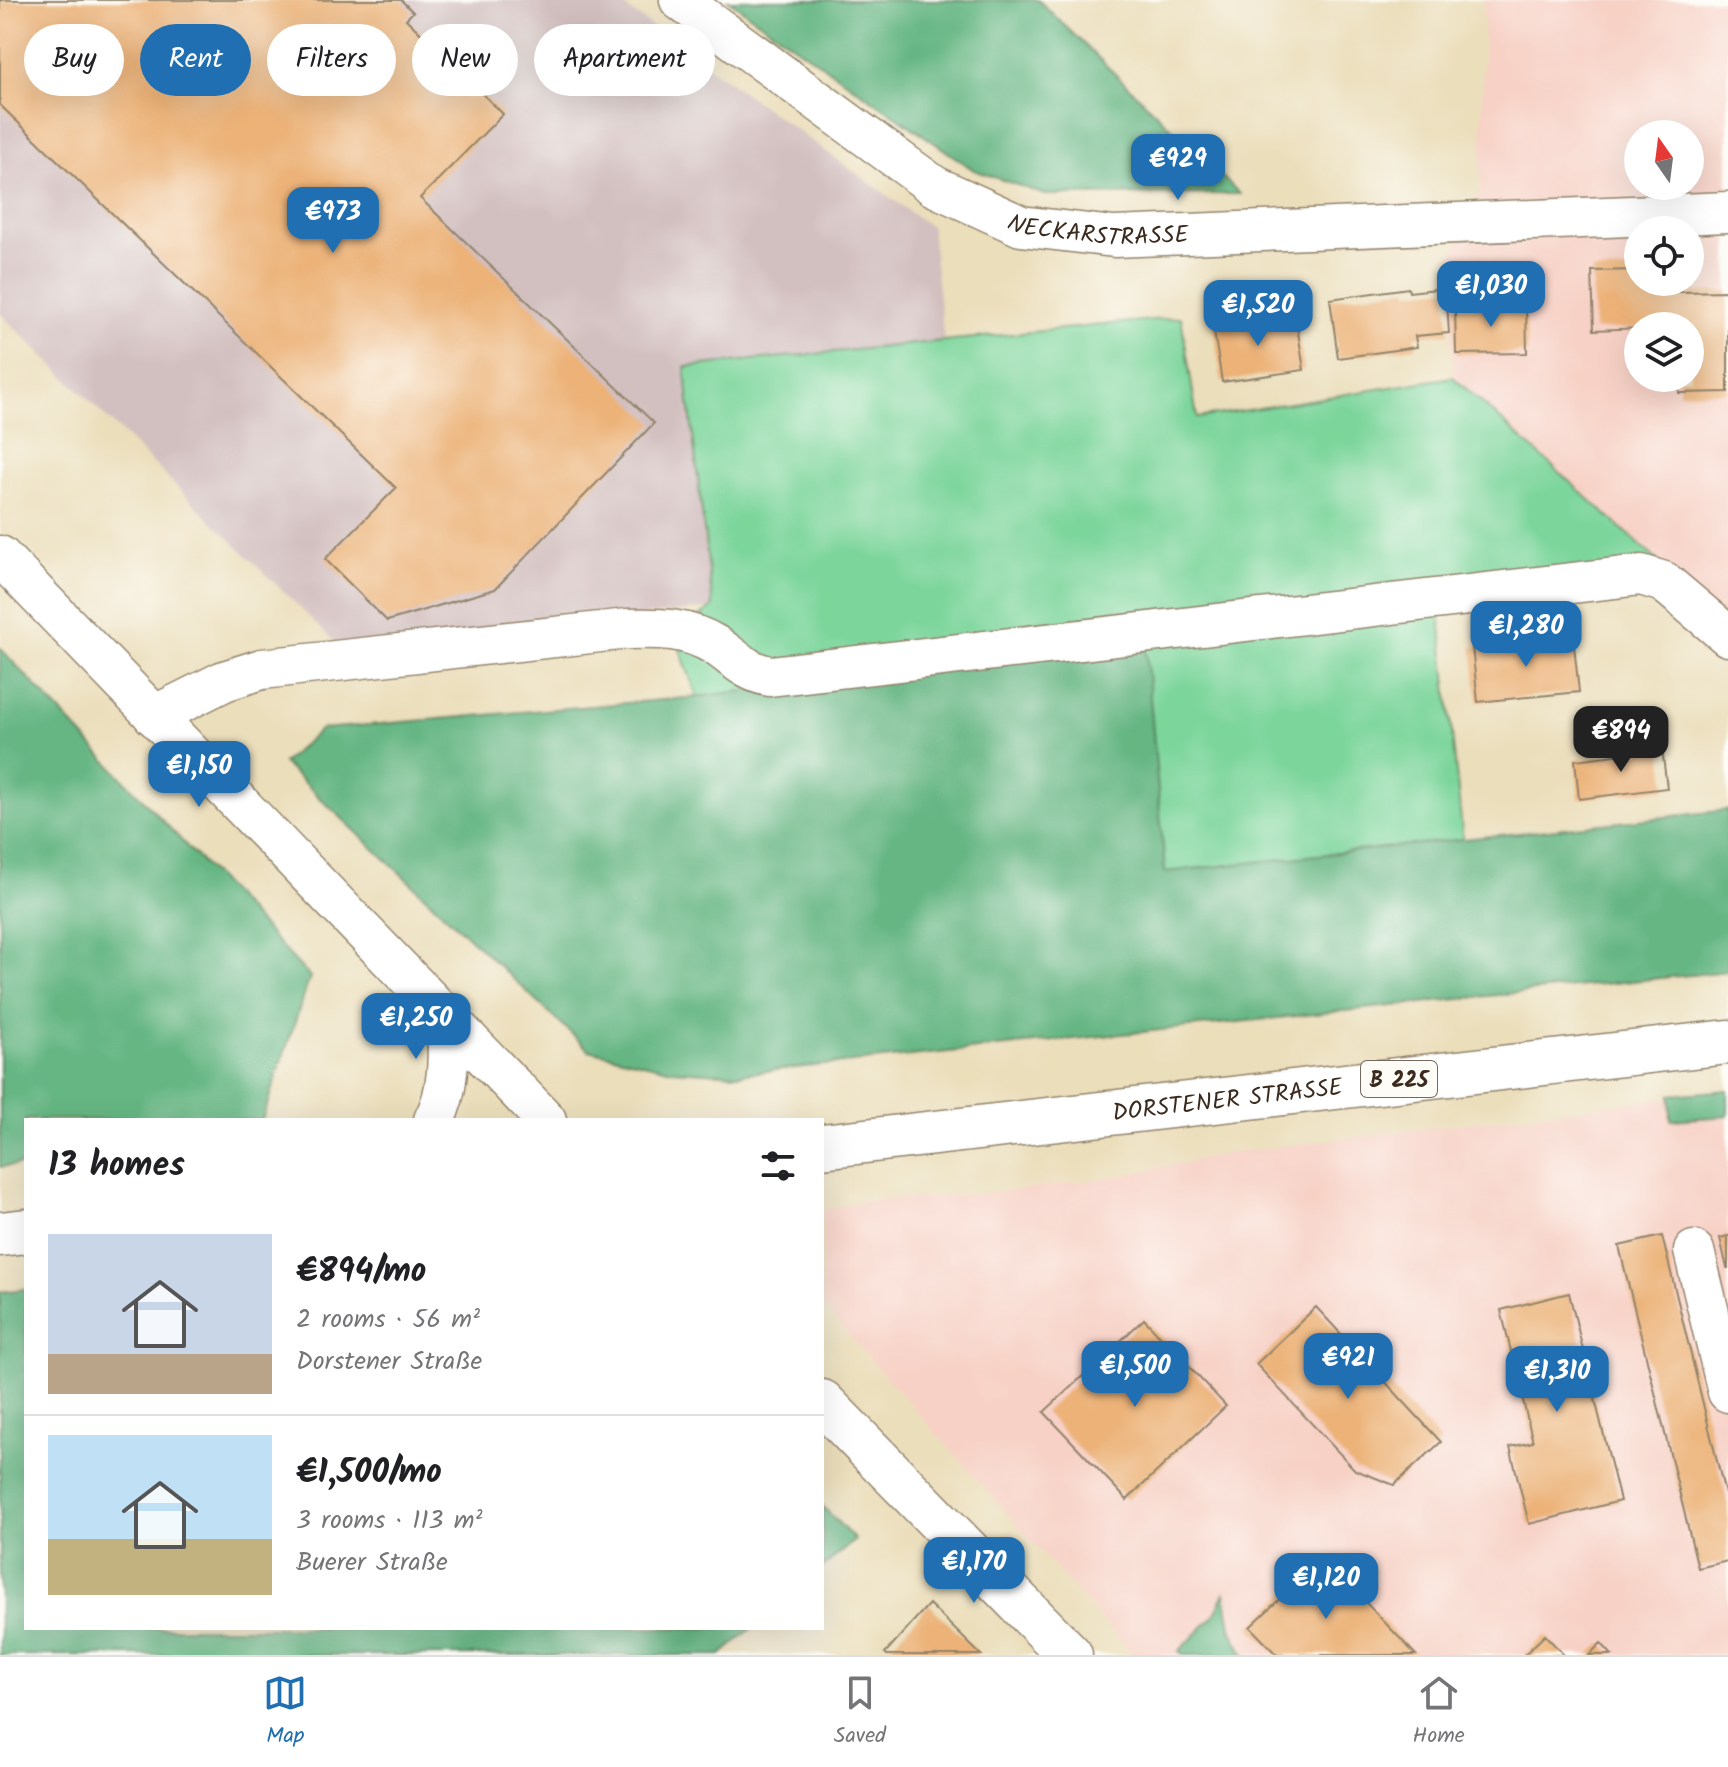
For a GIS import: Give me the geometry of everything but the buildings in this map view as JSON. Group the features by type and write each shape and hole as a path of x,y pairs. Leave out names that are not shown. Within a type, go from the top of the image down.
{"main road":[{"name":"DORSTENER STRASSE","path":"826,1148 1728,1042"},
{"path":"0,1234 24,1231"},
{"path":"824,1404 1070,1655"}],"street":[{"name":"NECKARSTRASSE","path":"680,0 934,186 1021,226 1114,237 1728,212"},
{"path":"0,556 544,1118"},
{"path":"154,716 192,695 262,669 628,629 673,628 714,644 752,673 770,676 1488,590 1641,575 1664,582 1728,636"},
{"path":"435,1118 442,1106 448,1064 447,1015"},
{"path":"1694,1251 1728,1392"}],"shaded area":[{"path":"0,0 615,0 648,24 534,24 534,96 715,96 715,72 931,227 944,342 686,367 713,608 343,650 0,313"},
{"path":"1484,0 1728,0 1728,624 1453,377 1451,258 1481,190"},
{"path":"1728,1090 1728,1655 1133,1655 824,1307 824,1210 856,1202 1012,1191 1129,1174 1235,1152"}],"green space":[{"path":"728,0 1038,0 1240,194 1045,195 974,170"},
{"path":"1181,317 1197,418 1453,377 1659,562 1437,588 1463,840 1165,872 1144,639 697,697 675,635 713,607 685,367"},
{"path":"1145,639 1165,872 1728,810 1728,971 738,1074 672,1070 589,1050 283,763 321,729 697,697"},
{"path":"0,648 310,977 263,1118 24,1118 24,1164 0,1167"},
{"path":"1728,1090 1728,1116 1671,1120 1670,1095"},
{"path":"24,1289 24,1630 750,1630 721,1655 0,1655 0,1292"},
{"path":"824,1508 855,1540 824,1566"},
{"path":"1225,1593 1232,1632 1245,1655 1183,1655 1179,1651 1214,1616"}]}
